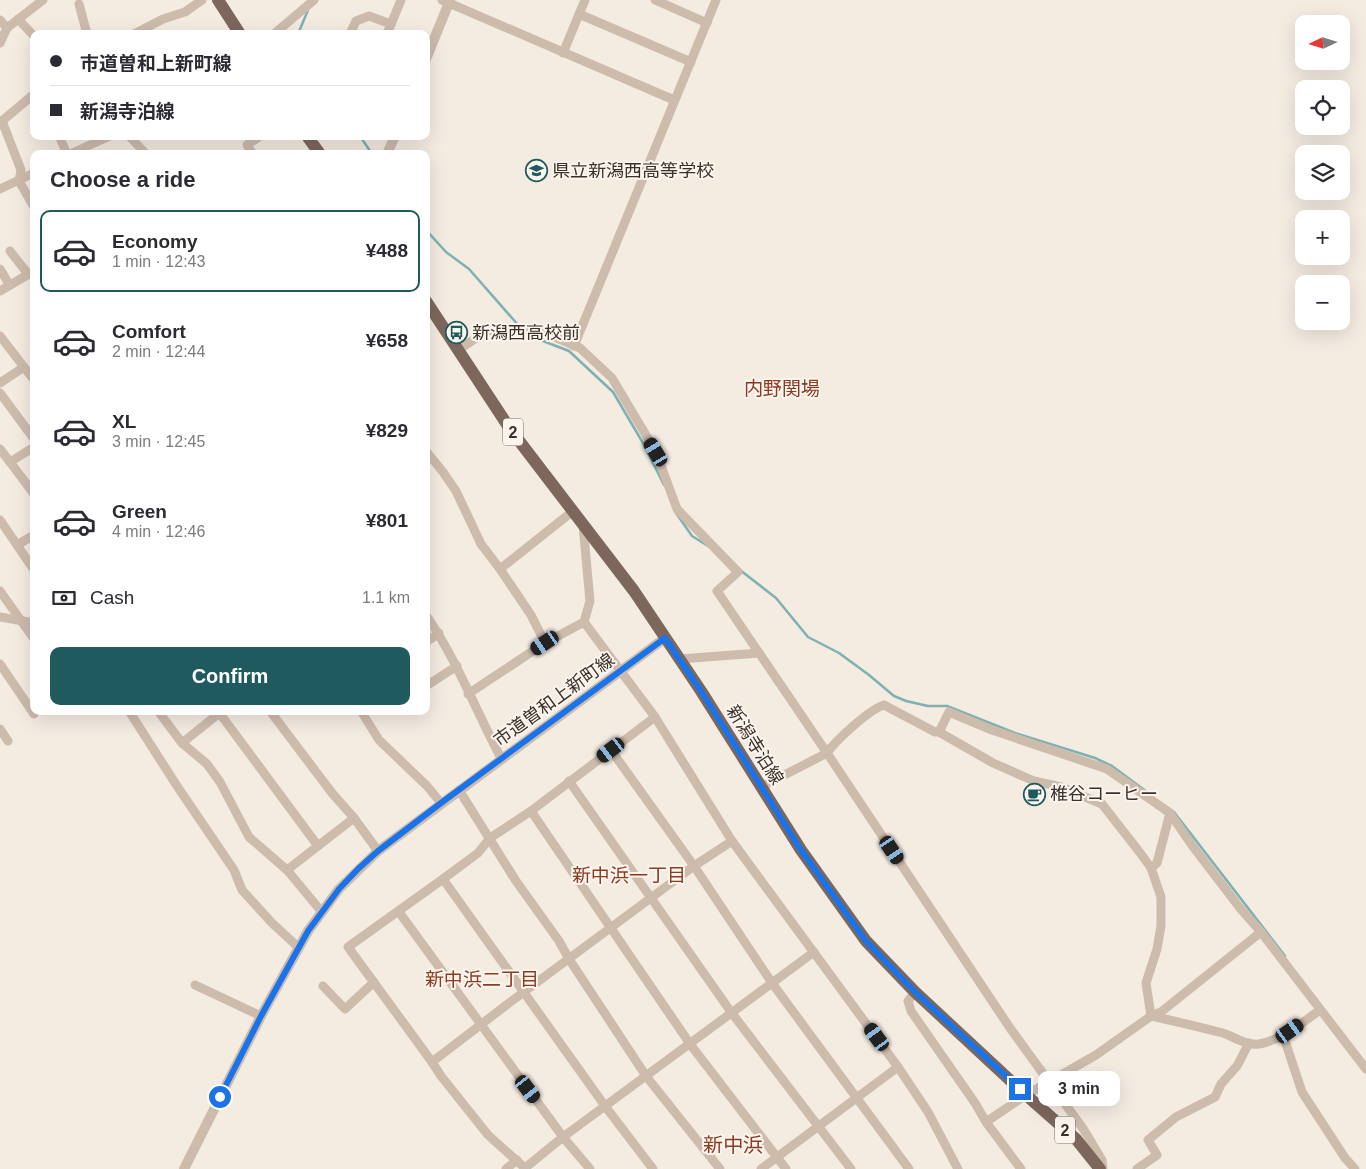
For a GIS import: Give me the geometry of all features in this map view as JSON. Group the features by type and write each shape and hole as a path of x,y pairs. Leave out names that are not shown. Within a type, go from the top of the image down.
{"main road":[{"path":"218,0 237,30"},
{"name":"新潟寺泊線","path":"430,310 510,429 634,592 680,659 801,850 842,910 866,941 915,992 1076,1139 1101,1169"}],"street":[{"path":"142,30 164,19 185,12 202,0"},
{"path":"279,30 314,0"},
{"path":"389,30 400,0"},
{"path":"563,53 585,0"},
{"path":"655,0 707,23"},
{"path":"574,346 716,0"},
{"path":"0,43 6,28 39,1"},
{"path":"430,48 447,1 674,100"},
{"path":"78,4 86,30"},
{"path":"579,14 691,62"},
{"path":"352,30 356,21 369,16 391,24"},
{"path":"0,20 6,28"},
{"path":"18,20 30,32"},
{"path":"30,97 1,121 21,170 19,181 30,201"},
{"path":"77,150 100,140"},
{"path":"133,140 142,150"},
{"path":"250,150 247,146 255,140"},
{"path":"0,189 30,175"},
{"path":"10,251 30,271"},
{"path":"0,269 9,284"},
{"path":"0,291 30,273"},
{"path":"458,350 472,339 487,331 534,328 580,348 612,378 656,452 677,509 738,572 717,591 1010,1028 1084,1130 1102,1160 1101,1169"},
{"path":"0,336 30,375"},
{"path":"0,383 24,367"},
{"path":"0,393 30,434"},
{"path":"0,449 30,489"},
{"path":"10,462 30,450"},
{"path":"430,456 456,491 481,544 530,615 545,643"},
{"path":"500,569 573,510"},
{"path":"0,520 30,564"},
{"path":"468,694 545,643 584,622 590,601 583,524"},
{"path":"16,545 30,537"},
{"path":"0,591 30,633"},
{"path":"0,618 30,622"},
{"path":"430,621 457,666 468,694 501,758"},
{"path":"584,622 655,717 732,841 898,1067 928,1112 958,1169"},
{"path":"430,639 439,633"},
{"name":"市道曽和上新町線","path":"184,1169 298,947 321,911 339,889 378,851 665,638"},
{"path":"680,659 759,653"},
{"path":"0,664 30,708"},
{"path":"430,683 457,666"},
{"path":"761,787 827,753 833,744 859,722 879,706 884,705 935,732 939,732 993,763 1034,782 1061,787 1102,804 1151,868 1161,897 1162,926 1146,983 1151,1016"},
{"path":"939,732 949,712 992,730 1107,769 1170,813 1234,901 1261,932 1366,1070"},
{"path":"132,715 234,870 242,890 272,923 298,947"},
{"path":"161,715 182,743 207,764 220,782 249,838 287,870 321,911"},
{"path":"182,743 216,715"},
{"path":"222,715 318,846"},
{"path":"273,715 332,794 354,818 378,851"},
{"path":"363,715 379,740 427,786 441,803"},
{"path":"655,717 531,812 490,838 478,853 444,879 348,947 441,1076 488,1135 525,1169 563,1137 814,952"},
{"path":"0,729 8,740"},
{"path":"611,750 694,866 772,982 909,1169"},
{"path":"569,781 731,1012 851,1169"},
{"path":"459,790 516,881 559,941 646,1076 720,1169"},
{"path":"531,812 690,1044 786,1169"},
{"path":"1151,868 1157,863 1170,813"},
{"path":"287,870 354,818"},
{"path":"432,1062 694,866 732,841"},
{"path":"444,879 605,1106 653,1169"},
{"path":"399,912 563,1137 590,1169"},
{"path":"986,1122 1026,1095 1096,1055 1151,1016 1161,1012 1261,932"},
{"path":"323,986 345,1009 374,982"},
{"path":"195,985 261,1016"},
{"path":"915,992 908,1001 911,1011 1018,1168"},
{"path":"1151,1016 1218,1032 1249,1044 1259,1044 1283,1035 1320,1010"},
{"path":"1283,1035 1302,1092 1345,1158 1355,1169"},
{"path":"1137,1169 1157,1155 1148,1140 1176,1117 1215,1097 1222,1084 1237,1066 1249,1044"},
{"path":"761,1169 898,1067"},
{"path":"506,1169 517,1160"}],"waterway":[{"path":"300,30 308,10"},
{"path":"363,140 369,150"},
{"path":"430,234 446,252 469,269 519,326"},
{"path":"525,332 530,336 569,351 613,392 643,443 664,485"},
{"path":"676,513 692,536 708,546"},
{"path":"740,570 776,598 808,637 839,653 894,696 928,706 947,706 1015,733 1095,758 1112,766 1147,792"},
{"path":"1174,812 1285,956"}],"place":[{"name":"県立新潟西高等学校","path":"536,171"},
{"name":"新潟西高校前","path":"456,333"},
{"name":"椎谷コーヒー","path":"1034,794"}],"district":[{"name":"内野関場","path":"782,388"},
{"name":"新中浜一丁目","path":"629,875"},
{"name":"新中浜二丁目","path":"482,979"},
{"name":"新中浜","path":"733,1145"}],"route":[{"path":"220,1097 298,947 321,911 358,869 378,851 441,803 665,638 701,691 801,850 842,910 866,941 915,992 1020,1089"}]}
